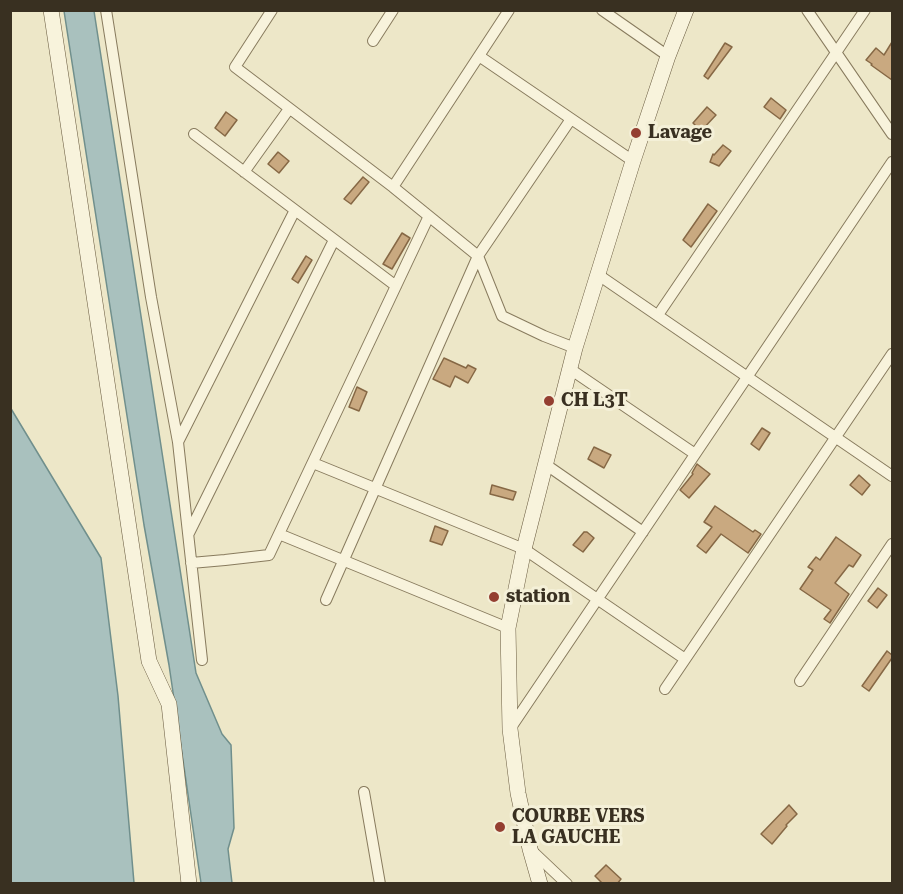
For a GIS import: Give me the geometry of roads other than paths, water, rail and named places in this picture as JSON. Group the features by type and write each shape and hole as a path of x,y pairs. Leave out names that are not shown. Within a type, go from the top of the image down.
{"main road":[{"path":"51,10 149,661 169,704 189,884"},
{"path":"540,884 518,793 510,729 508,628 524,549 575,348 633,161 686,10"}],"street":[{"path":"106,10 151,297 178,442 202,660"},
{"path":"272,10 235,67 393,187 478,256 502,316 575,348"},
{"path":"373,41 393,10"},
{"path":"393,187 509,10"},
{"path":"602,10 668,56"},
{"path":"807,10 892,134"},
{"path":"658,315 866,10"},
{"path":"479,56 633,161"},
{"path":"244,172 289,109"},
{"path":"326,600 478,256 571,119"},
{"path":"194,134 396,286"},
{"path":"510,729 892,162"},
{"path":"178,442 295,210"},
{"path":"191,563 269,555 429,216"},
{"path":"188,534 334,240"},
{"path":"597,274 892,476"},
{"path":"665,689 892,354"},
{"path":"570,369 695,454"},
{"path":"313,463 524,549 686,659"},
{"path":"545,464 643,531"},
{"path":"279,534 508,628"},
{"path":"800,681 892,544"},
{"path":"364,792 380,884"},
{"path":"531,849 567,884"}],"water":[{"path":"64,11 94,11 196,673 222,734 231,745 234,828 228,849 232,883 201,883 169,665 144,525"},
{"path":"10,407 101,558 118,696 134,883 11,883"}],"place":[{"name":"Lavage","path":"636,133"},
{"name":"CH L3T","path":"549,401"},
{"name":"station","path":"494,597"},
{"name":"COURBE VERS LA GAUCHE","path":"500,827"}]}
